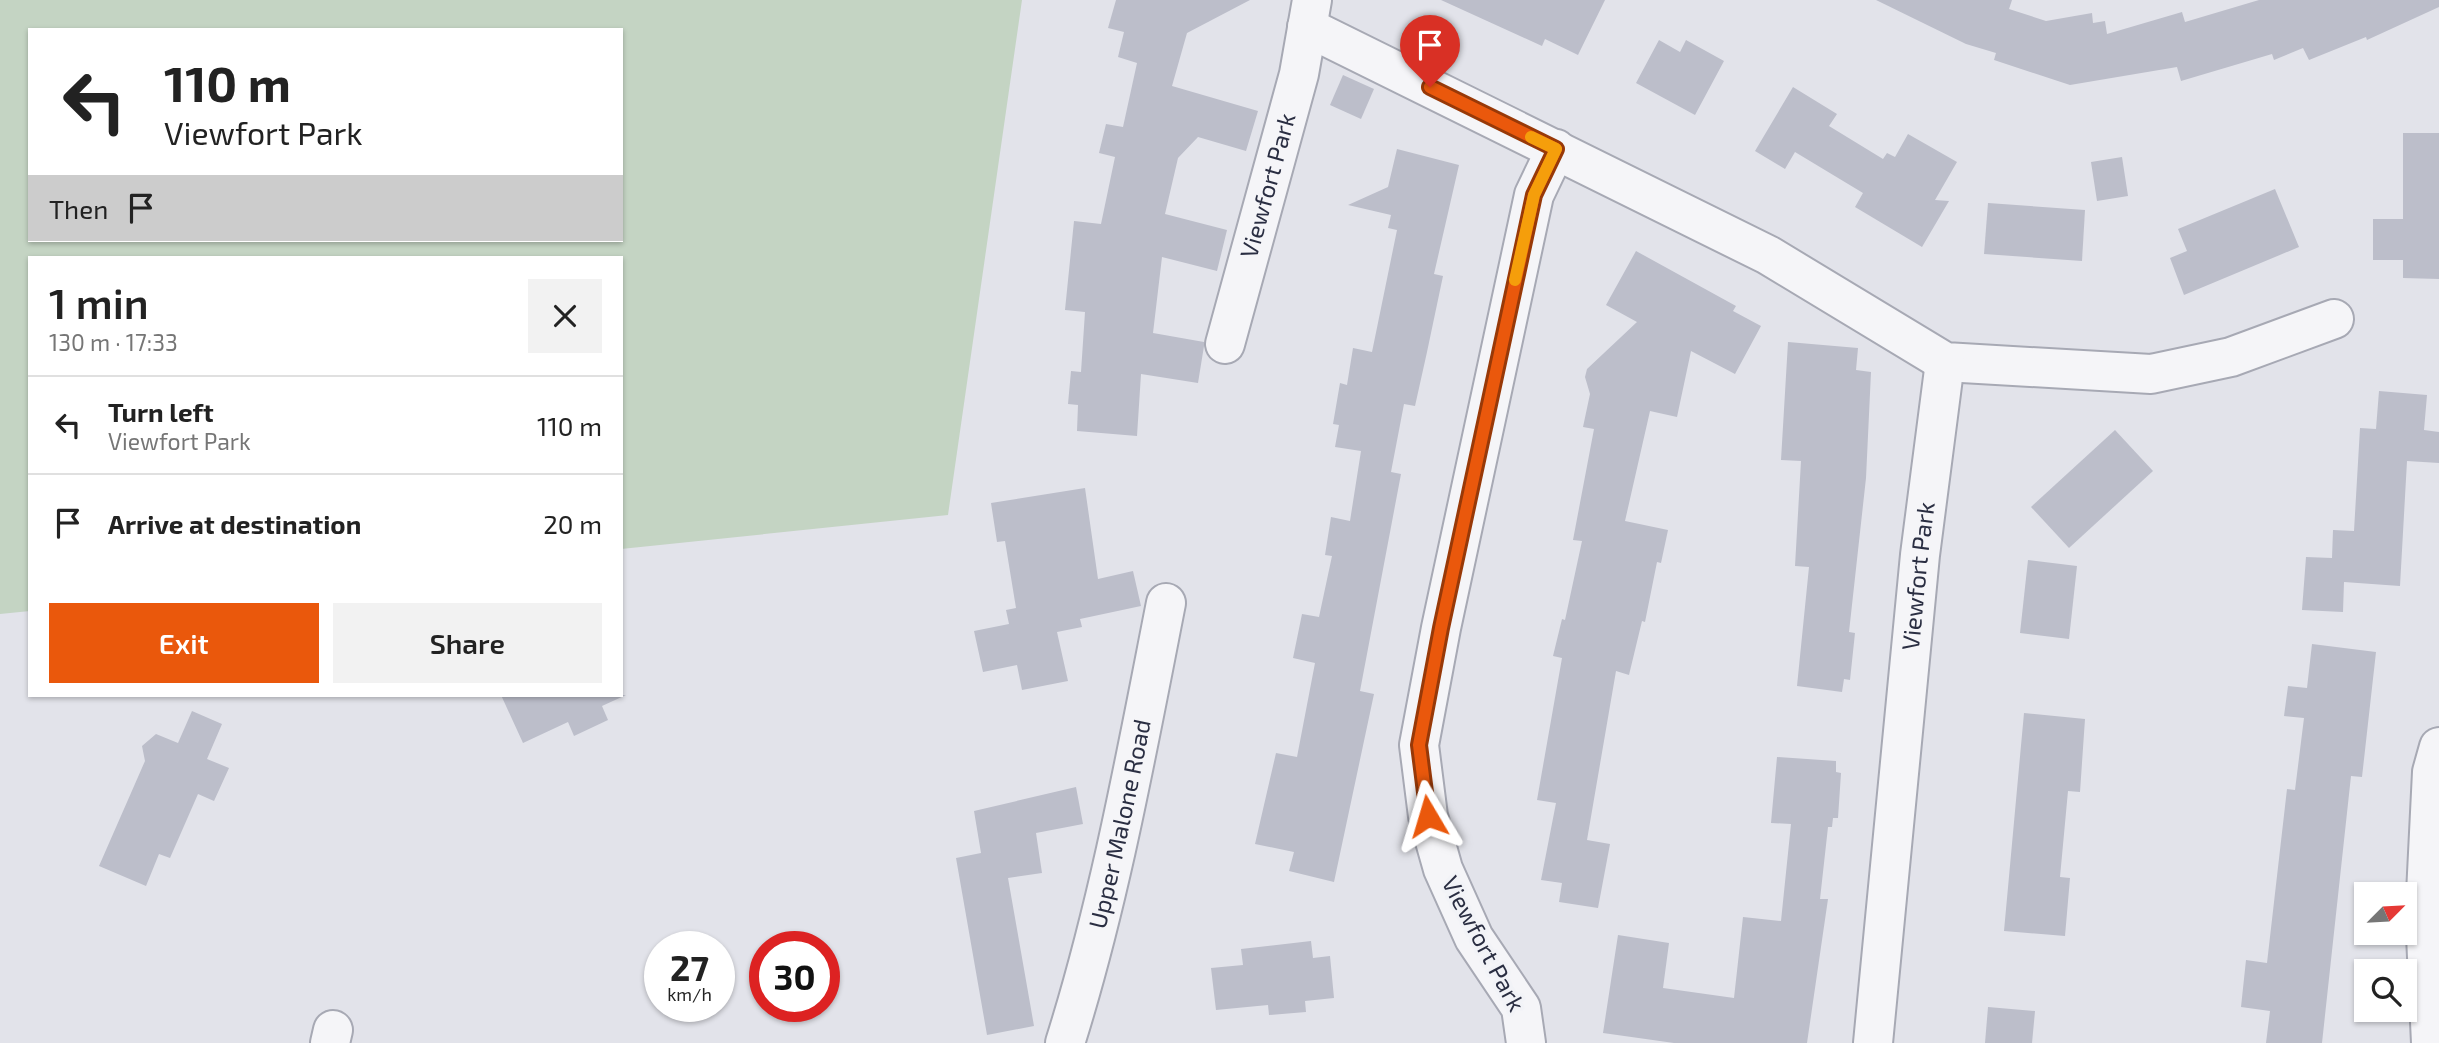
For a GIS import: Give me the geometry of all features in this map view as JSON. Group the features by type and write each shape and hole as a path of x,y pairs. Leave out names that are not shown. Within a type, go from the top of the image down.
{"street":[{"name":"Viewfort Park","path":"1225,344 1299,74 1310,13 1556,149 1768,255 1945,362 2151,374 2231,357 2334,319"},
{"name":"Viewfort Park","path":"1526,1043 1521,1008 1474,938 1443,869 1428,816 1419,745 1441,628 1534,195 1556,149"},
{"name":"Viewfort Park","path":"1872,1043 1920,555 1945,362"},
{"name":"Upper Malone Road","path":"1065,1043 1078,1003 1135,765 1166,603"},
{"path":"2431,1043 2425,914 2432,772 2439,747"}],"green space":[{"path":"0,0 1022,0 948,515 623,549 623,256 28,256 28,611 0,614"}],"building":[{"path":"1116,0 1250,0 1187,33 1172,86 1258,111 1246,151 1198,137 1178,158 1165,214 1227,230 1217,271 1162,257 1153,333 1204,342 1204,346 1198,383 1141,374 1137,436 1077,431 1078,405 1068,404 1071,371 1081,372 1085,312 1065,310 1074,221 1101,224 1115,157 1099,153 1106,124 1123,127 1137,63 1118,57 1124,32 1108,28"},
{"path":"1441,0 1605,0 1578,55 1545,39 1542,46"},
{"path":"1876,0 2012,0 2009,9 2046,21 2092,13 2093,23 2105,21 2107,34 2182,12 2185,22 2259,0 2439,0 2439,7 2367,40 2366,37 2309,60 2303,48 2274,60 2272,54 2181,81 2177,67 2070,85 1994,60 1996,53 1966,44"},
{"path":"1659,40 1680,52 1686,40 1724,61 1695,115 1636,83"},
{"path":"1343,75 1374,89 1361,119 1330,105"},
{"path":"1793,87 1837,114 1829,126 1883,159 1887,153 1895,157 1908,134 1957,162 1935,200 1949,201 1922,247 1855,207 1863,193 1795,152 1785,169 1755,151"},
{"path":"2403,133 2439,133 2439,279 2403,278 2403,260 2373,260 2373,219 2403,219"},
{"path":"1397,149 1459,165 1434,274 1443,276 1427,352 1415,406 1404,404 1391,472 1401,474 1360,691 1374,694 1334,882 1289,871 1294,852 1255,844 1276,753 1297,757 1315,663 1293,658 1302,614 1319,617 1332,556 1325,555 1331,517 1350,521 1361,451 1335,447 1339,425 1333,424 1340,383 1347,385 1353,348 1372,352 1397,230 1388,228 1391,215 1348,205 1388,187"},
{"path":"2122,157 2128,196 2097,201 2091,162"},
{"path":"2275,189 2299,247 2184,295 2170,258 2187,251 2178,229"},
{"path":"1988,203 2085,210 2082,261 1984,254"},
{"path":"1636,251 1736,306 1733,311 1761,326 1735,374 1691,351 1677,417 1650,411 1625,521 1668,530 1661,563 1657,562 1645,622 1642,621 1629,675 1616,671 1587,840 1610,844 1598,908 1559,902 1562,883 1541,880 1556,803 1537,800 1562,658 1553,656 1562,619 1565,620 1582,541 1573,540 1594,429 1583,427 1590,394 1585,377 1587,369 1637,322 1606,305"},
{"path":"1788,342 1858,348 1856,370 1871,372 1866,478 1849,632 1855,633 1850,680 1844,679 1842,692 1797,686 1809,567 1795,566 1801,461 1781,460"},
{"path":"2379,391 2427,395 2424,430 2439,432 2439,463 2407,461 2400,586 2344,582 2343,612 2302,610 2306,557 2332,558 2333,530 2354,531 2360,428 2376,429"},
{"path":"2115,430 2153,471 2069,548 2031,507"},
{"path":"1085,488 1098,579 1133,571 1141,606 1080,619 1082,627 1057,632 1068,681 1022,690 1017,665 983,672 974,631 1009,624 1006,610 1016,608 1005,541 997,542 991,503"},
{"path":"2028,560 2077,566 2069,639 2020,633"},
{"path":"2312,644 2376,652 2362,777 2351,776 2322,1043 2266,1043 2270,1011 2241,1007 2246,960 2267,963 2287,789 2295,790 2304,718 2284,716 2288,686 2307,688"},
{"path":"502,697 622,697 602,706 608,720 574,736 568,722 523,743"},
{"path":"192,711 222,724 207,759 229,768 214,801 198,794 170,858 159,854 146,886 99,866 145,761 142,746 156,734 178,743"},
{"path":"2024,713 2085,719 2080,792 2068,791 2060,877 2070,878 2065,936 2004,931"},
{"path":"1777,757 1836,761 1836,772 1841,773 1838,818 1833,818 1832,827 1828,827 1820,899 1828,899 1807,1043 1674,1043 1603,1033 1618,935 1669,943 1663,988 1734,998 1743,917 1781,921 1791,824 1771,823"},
{"path":"1076,787 1083,824 1036,833 1042,873 1008,878 1034,1026 987,1035 956,858 981,853 974,811"},
{"path":"1311,941 1313,958 1330,956 1334,998 1305,1001 1306,1012 1269,1015 1268,1005 1216,1010 1211,968 1243,965 1241,949"},
{"path":"1988,1007 2035,1011 2032,1043 1985,1043"}],"slow traffic":[{"path":"1515,280 1534,195 1556,149 1531,137"}],"route":[{"path":"1428,816 1419,745 1441,628 1534,195 1556,149 1430,87"}]}
